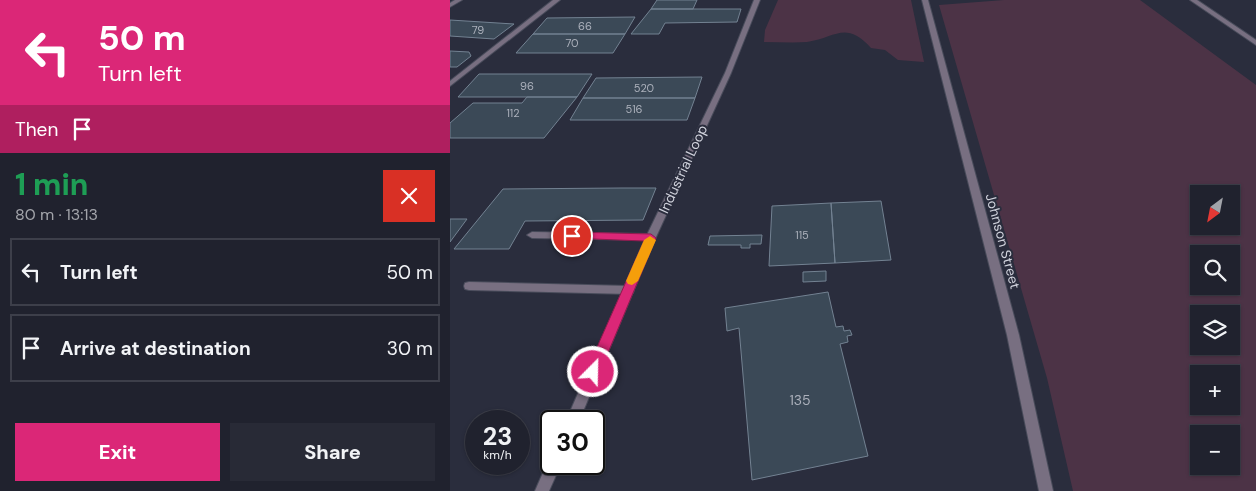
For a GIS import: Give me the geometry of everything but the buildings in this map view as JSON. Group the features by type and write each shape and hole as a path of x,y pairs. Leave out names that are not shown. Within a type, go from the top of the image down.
{"street":[{"path":"450,5 459,0"},
{"path":"450,84 557,0"},
{"name":"Industrial Loop","path":"577,410 651,238 728,74 758,0"},
{"name":"Johnson Street","path":"925,0 1013,335 1046,491"},
{"path":"1193,0 1256,43"},
{"path":"532,235 651,238"},
{"path":"469,286 629,290"},
{"path":"542,491 549,475"}],"shaded area":[{"path":"778,0 911,0 924,62 898,60 885,50 871,48 854,35 847,33 840,33 807,42 764,42 765,30"},
{"path":"1004,0 1140,0 1256,85 1256,491 1073,491 1047,378 939,5"}],"slow traffic":[{"path":"632,281 650,240"}],"route":[{"path":"572,236 651,238 593,372"}]}
